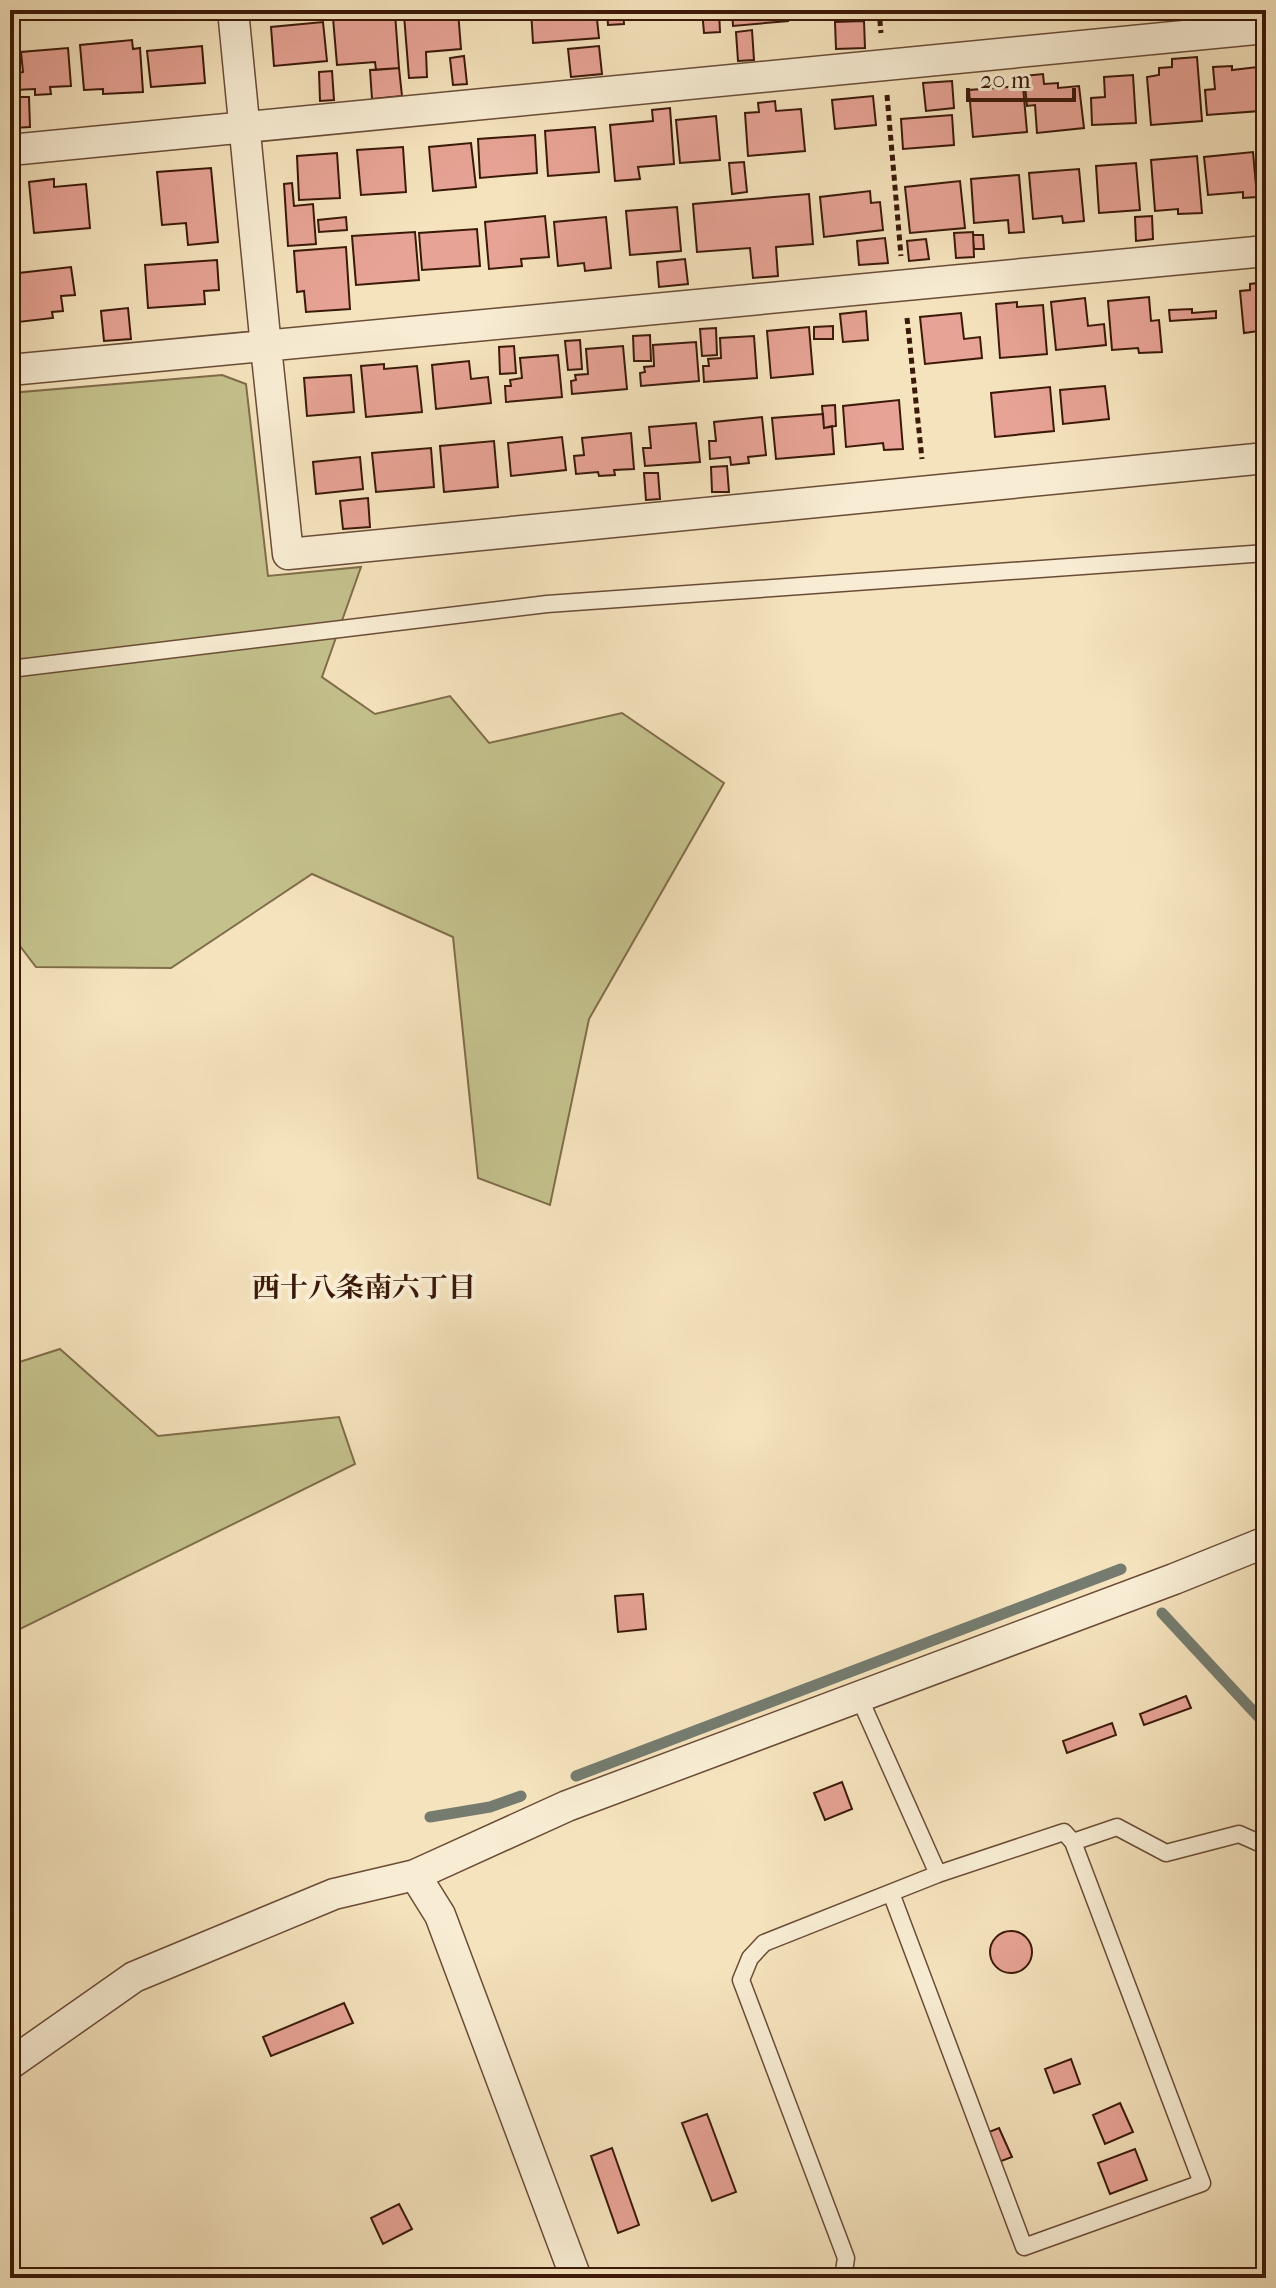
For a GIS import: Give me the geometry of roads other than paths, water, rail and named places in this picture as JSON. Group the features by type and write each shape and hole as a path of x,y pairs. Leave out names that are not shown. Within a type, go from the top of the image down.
{"street":[{"path":"233,10 288,554 1266,458"},
{"path":"10,150 1266,28"},
{"path":"10,370 1266,251"},
{"path":"10,2064 134,1977 334,1894 415,1875 567,1806 1266,1542"},
{"path":"415,1875 440,1915 576,2278"}],"lane":[{"path":"10,669 547,604 1266,553"},
{"path":"859,1697 938,1874"},
{"path":"1073,1842 1117,1827 1166,1853 1239,1834 1266,1846"},
{"path":"843,2278 846,2258 741,1980 750,1958 764,1943 938,1874 1064,1832 1073,1842 1202,2183 1024,2247 891,1893"}],"waterway":[{"path":"576,1776 1121,1569"},
{"path":"1162,1613 1266,1725"},
{"path":"430,1817 490,1807 521,1796"}],"district":[{"name":"西十八条南六丁目","path":"364,1287"}]}
